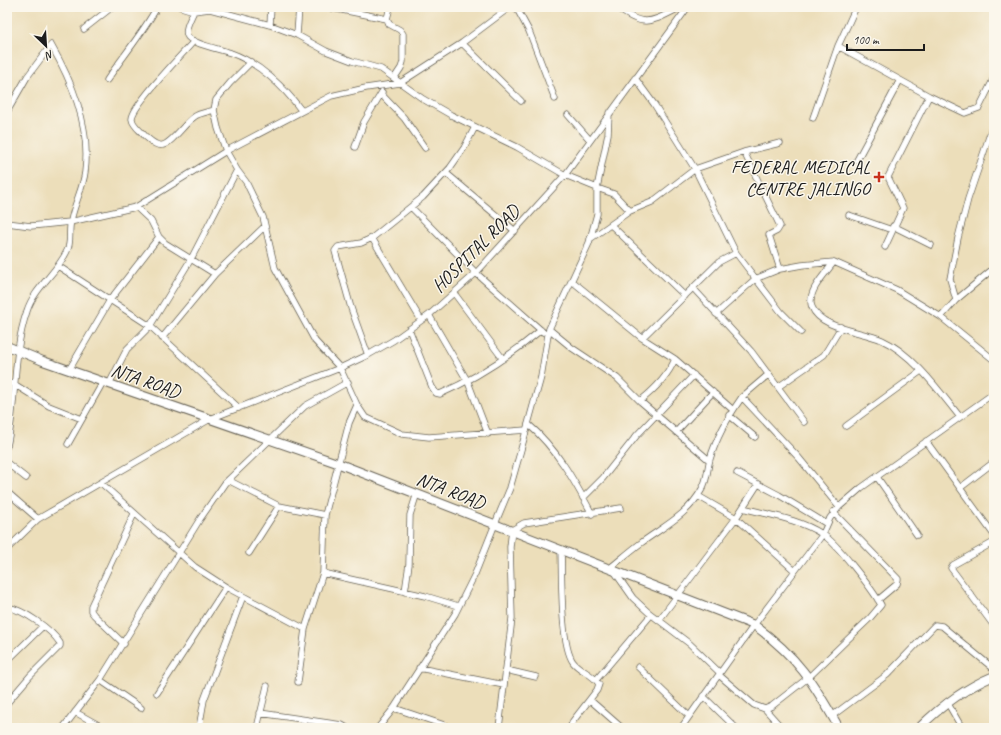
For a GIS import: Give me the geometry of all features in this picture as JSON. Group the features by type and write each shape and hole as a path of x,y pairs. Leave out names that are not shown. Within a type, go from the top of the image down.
{"street":[{"path":"84,29 112,7"},
{"path":"107,80 128,48 148,24 157,7"},
{"path":"181,7 194,11 210,10 270,25 297,35 326,51 352,61 381,69 440,109 517,147 565,175 614,194 630,211"},
{"path":"270,25 271,7"},
{"path":"297,35 299,7"},
{"path":"327,7 387,19"},
{"path":"390,7 387,19 389,24 400,30 403,34 403,62 395,78"},
{"path":"7,223 32,226 70,222 136,207 226,151 301,110 331,96 366,88 400,83 462,43 510,7"},
{"path":"516,7 530,31 555,99"},
{"path":"616,7 630,17 646,22 681,7"},
{"name":"HOSPITAL ROAD","path":"7,549 38,519 210,419 340,368 368,355 429,315 476,273 565,175 634,78 688,7"},
{"path":"813,118 838,46 856,7"},
{"path":"194,11 186,32 188,36 194,41 232,53 251,62 291,96 301,110"},
{"path":"194,41 158,81 135,110 132,118 134,124 146,137 160,146 166,145 195,115 214,110"},
{"path":"462,43 521,101"},
{"path":"7,112 9,104 51,45 64,69 85,127 85,171 70,222 70,242 67,250 58,266 31,301 26,312 18,350 7,446"},
{"path":"838,46 929,96 964,113 979,108 994,78"},
{"path":"251,62 218,95 214,110 226,151 254,197 265,226 275,268 315,341 340,368 348,382 357,405 365,417 402,434 429,437 488,434 526,430"},
{"path":"634,78 654,104 695,169 736,253 781,312 800,332"},
{"path":"857,160 900,80"},
{"path":"355,148 364,122 386,86"},
{"path":"381,94 404,118 425,148"},
{"path":"885,247 892,228 903,208 888,177 929,96"},
{"path":"378,728 394,708 458,606 475,574 510,488 541,377 549,329 554,316 572,282 590,239 597,214 597,188 608,134 609,113"},
{"path":"568,115 590,140"},
{"path":"956,300 950,279 958,238 968,198 994,122"},
{"path":"368,355 351,308 335,251 338,247 361,243 372,238 423,197 446,173 464,148 475,127"},
{"path":"590,239 630,211 652,202 695,169 744,152 780,143"},
{"path":"744,152 780,226 777,231 769,235 780,269"},
{"path":"68,444 127,349 150,326 191,259 237,170"},
{"path":"446,173 515,231"},
{"path":"136,207 151,221 159,237 215,274"},
{"path":"411,207 476,273 548,336"},
{"path":"849,215 892,228 930,245"},
{"path":"611,225 685,296"},
{"path":"162,338 215,274 265,226"},
{"path":"69,370 110,300 159,237"},
{"path":"372,238 421,320"},
{"path":"642,338 719,262 736,253"},
{"path":"834,262 811,298 811,305 821,318 841,327 883,340 898,350 921,371 960,417"},
{"path":"716,314 756,278 780,269 834,262 897,290 941,317 994,360"},
{"path":"58,266 150,326 239,408"},
{"path":"941,317 956,300 994,268"},
{"path":"572,282 642,338 675,360 694,375 733,410"},
{"path":"693,288 751,351 804,422"},
{"path":"454,293 503,359"},
{"path":"429,315 468,382 488,434"},
{"path":"778,387 824,355 841,327"},
{"path":"408,329 434,391 440,394 468,382 503,359 541,330"},
{"path":"549,329 572,348 617,378 640,401 709,460"},
{"name":"NTA ROAD","path":"7,346 69,370 338,463 754,625 783,647 809,677 839,728"},
{"path":"640,401 650,394 671,369 675,360"},
{"path":"846,426 921,371"},
{"path":"769,374 742,397 723,424 709,460 707,477 698,496 682,515 640,544 612,569 633,598 690,644 754,705 765,709 782,728"},
{"path":"583,498 604,478 656,415 694,375"},
{"path":"63,728 100,680 124,644 200,519 228,480 306,406 348,382"},
{"path":"7,383 14,384 49,406 82,420"},
{"path":"676,432 713,392"},
{"path":"681,728 754,625 823,534 833,512 877,477 994,393"},
{"path":"742,397 799,458 839,506"},
{"path":"298,682 306,629 323,573 325,515 349,423 357,405"},
{"path":"729,415 755,437"},
{"path":"528,424 545,438 567,469 592,514"},
{"path":"926,441 994,536"},
{"path":"960,488 994,462"},
{"path":"7,463 26,478"},
{"path":"737,473 779,494 827,524"},
{"path":"877,477 917,535"},
{"path":"228,480 279,506 325,515"},
{"path":"101,483 195,567 226,587 306,629"},
{"path":"659,620 680,595 736,518 758,484"},
{"path":"7,492 38,519"},
{"path":"405,592 409,564 410,515 417,493"},
{"path":"698,496 736,518 795,571"},
{"path":"249,553 279,506"},
{"path":"498,728 512,618 510,547 512,530 524,523 592,514 621,508"},
{"path":"743,508 795,521 823,534 844,557 878,600 880,605 875,613 809,677 772,706 765,709"},
{"path":"833,512 898,579 897,584 878,600"},
{"path":"124,644 94,615 91,611 91,606 134,514"},
{"path":"994,542 953,565 951,568 994,626"},
{"path":"561,549 563,624 566,638 573,661 599,684 597,690 573,721 570,728"},
{"path":"323,573 458,606"},
{"path":"157,693 226,587"},
{"path":"199,728 204,700 243,596"},
{"path":"7,607 17,609 43,626 58,641 60,646 30,676 7,703"},
{"path":"596,680 651,614"},
{"path":"832,716 887,675 936,625 942,626 994,669"},
{"path":"7,661 43,626"},
{"path":"638,667 689,716"},
{"path":"419,668 504,685"},
{"path":"506,670 536,677"},
{"path":"919,728 947,702 980,682 994,676"},
{"path":"100,680 141,708"},
{"path":"256,728 267,686"},
{"path":"704,696 736,728"},
{"path":"590,700 622,728"},
{"path":"947,702 962,728"},
{"path":"394,708 453,728"},
{"path":"75,712 104,728"},
{"path":"260,713 342,725 347,728"}],"place":[{"name":"FEDERAL MEDICAL CENTRE JALINGO","path":"879,177"}]}
